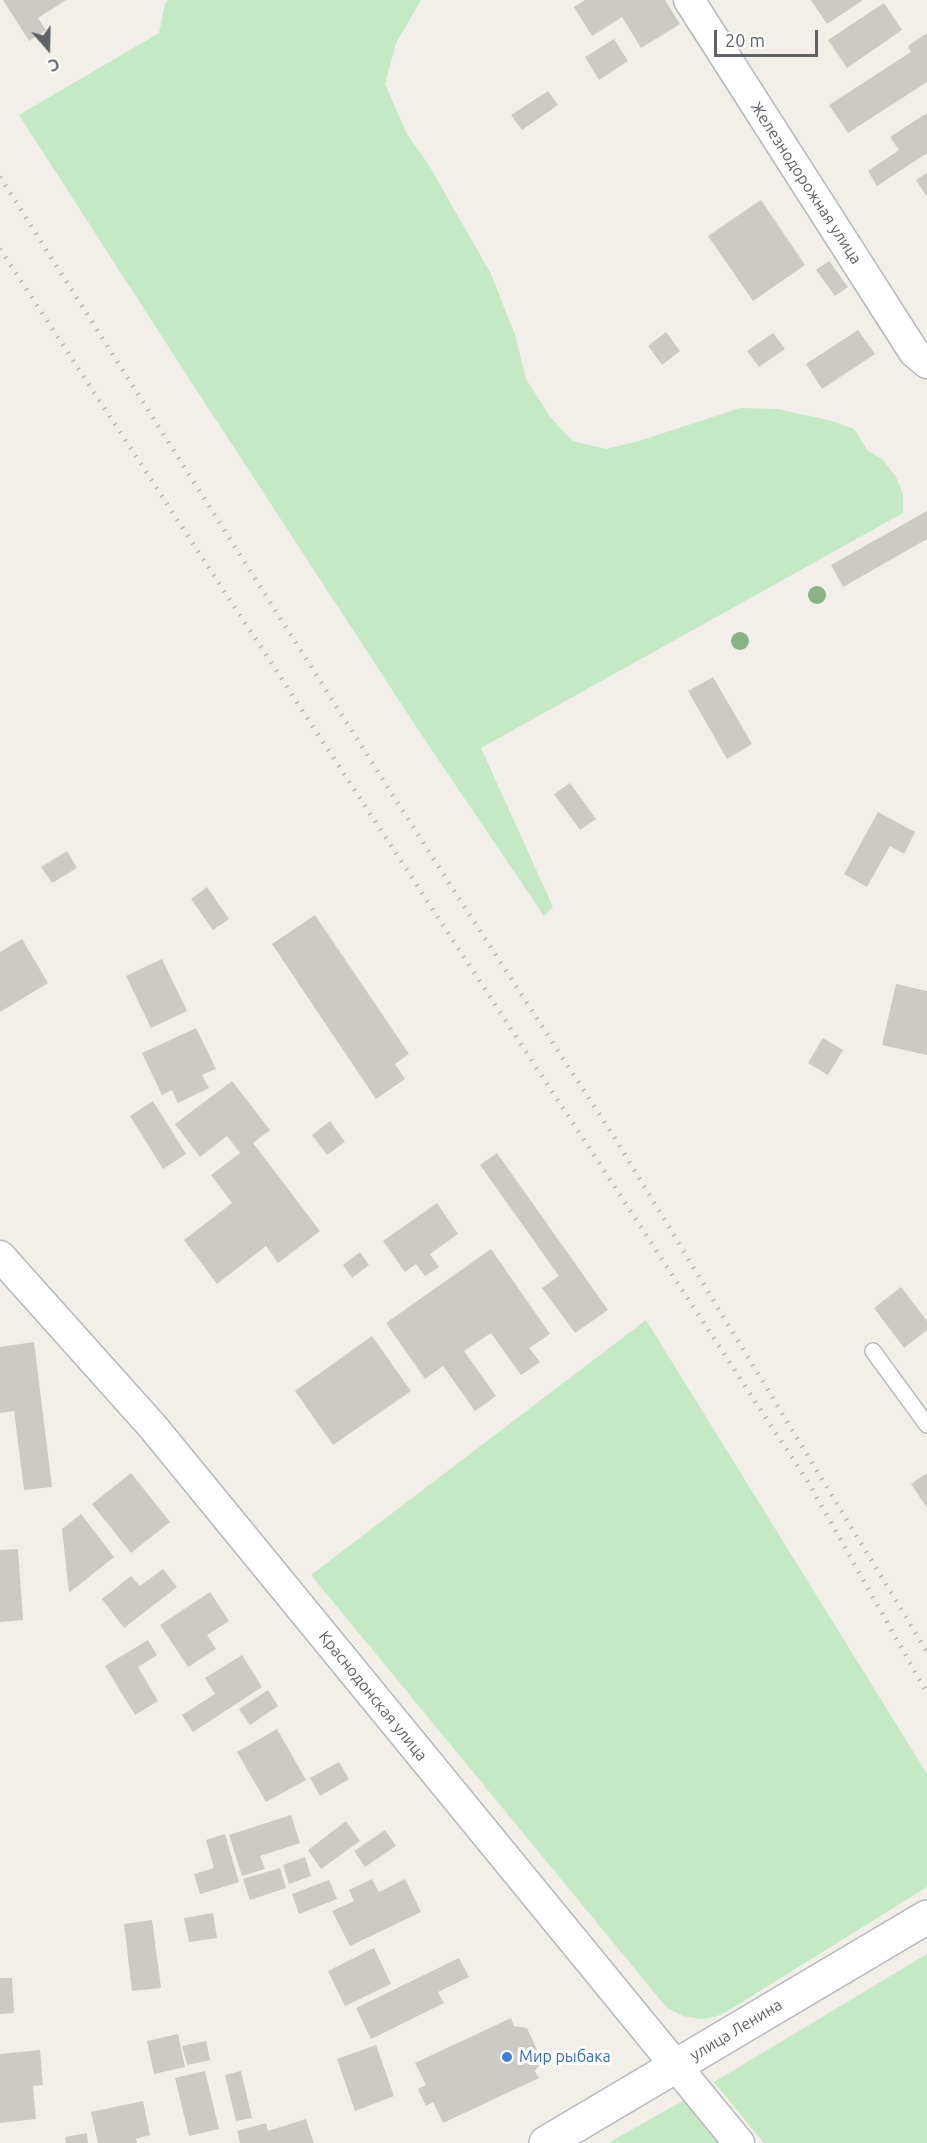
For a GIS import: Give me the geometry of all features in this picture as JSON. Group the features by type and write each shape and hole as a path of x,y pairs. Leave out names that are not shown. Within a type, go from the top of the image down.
{"main road":[{"name":"улица Ленина","path":"546,2143 927,1917"}],"street":[{"name":"Железнодорожная улица","path":"689,0 914,352 927,363"},
{"name":"Краснодонская улица","path":"0,1256 153,1427 739,2143"}],"lane":[{"path":"873,1351 927,1425"}],"green space":[{"path":"168,0 421,0 396,43 385,84 407,134 428,164 491,274 515,335 526,379 551,418 573,441 606,449 639,441 740,408 777,409 832,421 854,429 868,451 882,459 896,477 903,493 903,513 481,748 553,907 544,916 419,731 19,115 159,33 165,4"},
{"path":"646,1320 927,1774 927,1887 726,2012 715,2017 700,2019 683,2016 667,2008 311,1575"},
{"path":"927,1954 927,2143 764,2143 714,2082"},
{"path":"686,2099 724,2143 608,2143"}],"building":[{"path":"3,0 66,0 38,18 46,30 29,41"},
{"path":"585,0 665,0 680,24 641,48 622,17 592,36 574,7"},
{"path":"811,0 863,0 827,24"},
{"path":"884,3 902,30 847,68 828,40"},
{"path":"927,33 927,82 848,133 829,105 911,52 908,46"},
{"path":"614,39 628,61 599,80 585,57"},
{"path":"548,91 558,105 522,130 511,115"},
{"path":"927,113 927,153 877,186 868,171 899,150 890,137"},
{"path":"927,173 927,197 916,180"},
{"path":"761,200 805,265 753,301 708,236"},
{"path":"829,261 848,287 835,296 816,270"},
{"path":"858,330 875,354 822,389 806,364"},
{"path":"666,332 680,351 662,365 648,346"},
{"path":"773,333 785,349 759,367 747,351"},
{"path":"927,511 927,539 843,587 831,565"},
{"path":"713,677 752,744 727,759 688,691"},
{"path":"570,783 596,819 580,830 554,794"},
{"path":"878,812 915,832 904,854 890,846 867,887 844,874"},
{"path":"67,851 77,868 52,883 41,867"},
{"path":"207,887 229,919 213,930 191,899"},
{"path":"315,915 409,1054 395,1064 405,1079 376,1099 272,944"},
{"path":"22,939 48,983 0,1012 0,952"},
{"path":"162,959 187,1011 151,1028 126,976"},
{"path":"896,984 927,991 927,1055 882,1045"},
{"path":"196,1028 216,1069 202,1075 209,1088 178,1103 172,1090 162,1095 142,1053"},
{"path":"823,1038 843,1050 828,1075 808,1063"},
{"path":"232,1081 270,1130 253,1143 320,1231 278,1263 266,1246 217,1284 184,1240 232,1203 211,1175 240,1153 227,1136 200,1157 175,1124"},
{"path":"153,1101 186,1154 163,1169 130,1116"},
{"path":"330,1121 345,1142 327,1155 312,1135"},
{"path":"497,1153 608,1310 575,1333 542,1288 559,1276 480,1165"},
{"path":"437,1203 458,1234 430,1254 439,1267 425,1276 416,1264 405,1272 383,1241"},
{"path":"491,1249 550,1334 529,1348 540,1362 521,1375 491,1333 464,1351 496,1396 475,1411 443,1366 425,1379 386,1323"},
{"path":"360,1252 369,1265 352,1278 343,1265"},
{"path":"901,1287 927,1321 927,1330 904,1348 874,1308"},
{"path":"372,1336 411,1391 333,1445 295,1391"},
{"path":"34,1342 52,1487 24,1490 14,1411 0,1413 0,1347"},
{"path":"131,1473 170,1522 131,1553 92,1504"},
{"path":"927,1473 927,1508 911,1484"},
{"path":"81,1514 114,1557 69,1593 62,1529"},
{"path":"18,1549 23,1620 0,1622 0,1550"},
{"path":"163,1569 177,1587 124,1628 102,1599 131,1576 140,1586"},
{"path":"210,1592 229,1621 207,1635 216,1649 188,1667 160,1625"},
{"path":"148,1640 157,1655 138,1667 158,1701 135,1715 105,1666"},
{"path":"242,1655 262,1687 193,1732 182,1715 215,1694 205,1678"},
{"path":"268,1690 278,1706 250,1725 239,1709"},
{"path":"277,1729 306,1780 266,1802 237,1752"},
{"path":"339,1762 349,1779 320,1796 310,1778"},
{"path":"291,1815 300,1843 260,1856 265,1869 242,1876 229,1835"},
{"path":"346,1821 360,1841 321,1869 308,1850"},
{"path":"385,1830 396,1846 365,1867 354,1851"},
{"path":"225,1834 239,1882 200,1894 194,1874 214,1868 206,1840"},
{"path":"305,1857 311,1876 289,1884 283,1865"},
{"path":"280,1868 286,1888 250,1900 243,1879"},
{"path":"372,1879 379,1892 405,1879 421,1912 350,1946 332,1911 354,1901 349,1890"},
{"path":"329,1880 337,1899 299,1914 292,1894"},
{"path":"213,1913 217,1938 189,1942 184,1918"},
{"path":"152,1920 161,1988 132,1991 124,1924"},
{"path":"374,1948 391,1984 345,2006 328,1971"},
{"path":"459,1958 469,1977 438,1992 444,2003 371,2039 356,2008"},
{"path":"0,1978 12,1978 14,2013 0,2014"},
{"path":"511,2018 514,2026 527,2028 542,2061 535,2071 539,2078 443,2123 433,2102 426,2106 418,2089 426,2085 415,2063"},
{"path":"178,2034 185,2067 154,2074 147,2041"},
{"path":"206,2041 210,2060 187,2065 182,2046"},
{"path":"376,2045 394,2096 355,2111 337,2059"},
{"path":"40,2050 43,2085 33,2086 36,2119 0,2123 0,2054"},
{"path":"205,2071 219,2129 189,2136 175,2078"},
{"path":"241,2071 252,2118 236,2121 225,2075"},
{"path":"143,2101 150,2135 136,2139 137,2143 98,2143 91,2112"},
{"path":"306,2119 314,2143 240,2143 237,2131 266,2123 268,2131"},
{"path":"87,2133 88,2143 66,2143 65,2137"}],"railway":[{"path":"0,177 427,849 616,1140 927,1652"},
{"path":"0,249 808,1482 927,1693"}],"place":[{"name":"Мир рыбака","path":"507,2057"}]}
